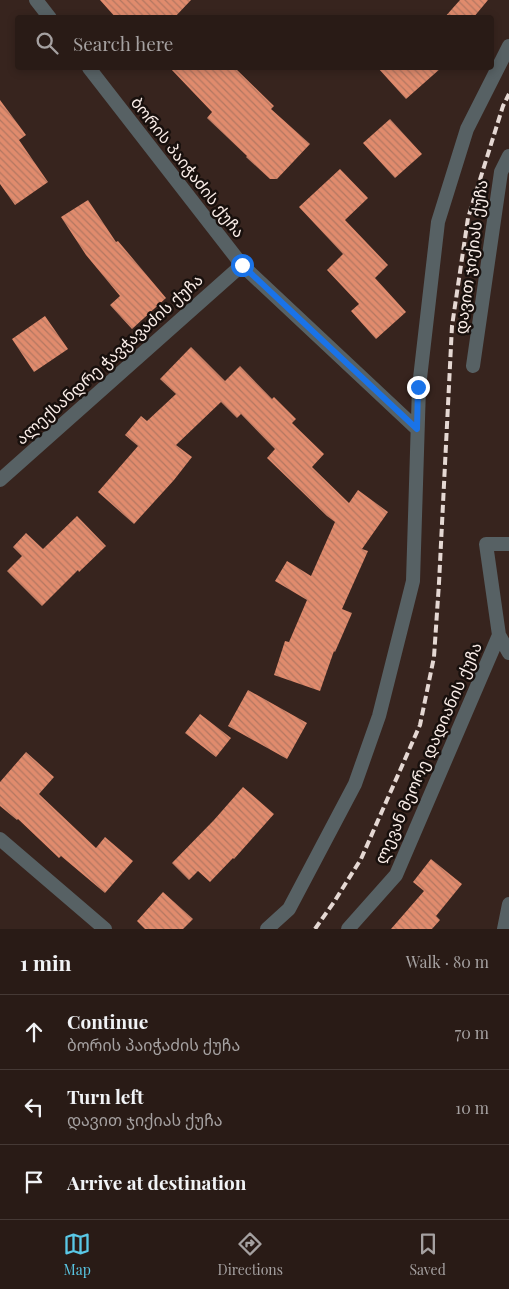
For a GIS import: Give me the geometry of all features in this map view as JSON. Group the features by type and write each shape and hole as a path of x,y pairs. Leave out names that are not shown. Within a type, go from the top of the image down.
{"street":[{"path":"36,0 48,15"},
{"name":"დავით ჯიქიას ქუჩა","path":"417,429 418,387 438,222 467,129 509,46"},
{"name":"ბორის პაიჭაძის ქუჩა","path":"91,70 242,265 417,429"},
{"name":"დავით ჯიქიას ქუჩა","path":"473,366 501,172 509,156"},
{"name":"ალექსანდრე ჭავჭავაძის ქუჩა","path":"0,480 242,265"},
{"path":"268,929 289,909 355,784 379,716 413,581 417,429"},
{"path":"509,544 486,544 499,636 509,653"},
{"name":"ლევან მეორე დადიანის ქუჩა","path":"348,929 396,874 499,636"},
{"path":"0,839 104,929"},
{"path":"504,929 509,904"}],"building":[{"path":"100,0 191,0 177,15 113,15"},
{"path":"460,0 488,0 476,15 447,15"},
{"path":"172,70 237,70 274,106 271,109 310,144 277,179 270,179 207,118 212,112"},
{"path":"380,70 439,70 406,99"},
{"path":"0,100 26,135 19,140 48,182 15,205 0,184"},
{"path":"390,119 422,154 395,178 363,143"},
{"path":"340,169 368,198 345,220 388,265 375,278 406,312 376,339 351,311 359,304 327,270 343,254 299,207"},
{"path":"88,200 116,242 118,241 166,298 132,329 110,305 120,296 86,255 61,217"},
{"path":"45,316 68,349 34,372 12,339"},
{"path":"191,347 225,381 240,366 272,399 274,397 296,419 292,423 324,454 312,467 349,503 358,490 388,512 362,549 368,551 342,609 352,613 334,651 320,691 274,675 285,641 289,642 307,600 275,581 287,561 311,576 335,522 267,458 275,449 241,414 237,418 221,402 176,445 192,457 134,524 98,492 138,446 125,435 141,416 147,421 176,394 160,379"},
{"path":"77,516 106,546 79,572 78,570 42,606 7,571 22,556 13,547 26,533 43,549"},
{"path":"248,690 307,723 287,759 228,726"},
{"path":"200,714 231,738 216,757 185,733"},
{"path":"26,752 54,777 39,794 96,848 105,837 133,861 105,893 61,856 59,858 18,819 0,806 0,782"},
{"path":"243,787 274,814 234,859 210,882 198,871 189,880 172,863"},
{"path":"431,859 462,884 436,916 440,920 432,929 391,929 424,891 413,882"},
{"path":"163,892 193,919 183,929 145,929 137,921"}],"railway":[{"path":"315,929 361,859 420,725 434,657 452,326 468,218 503,106 509,94"}],"route":[{"path":"242,265 417,429 418,387"}]}
